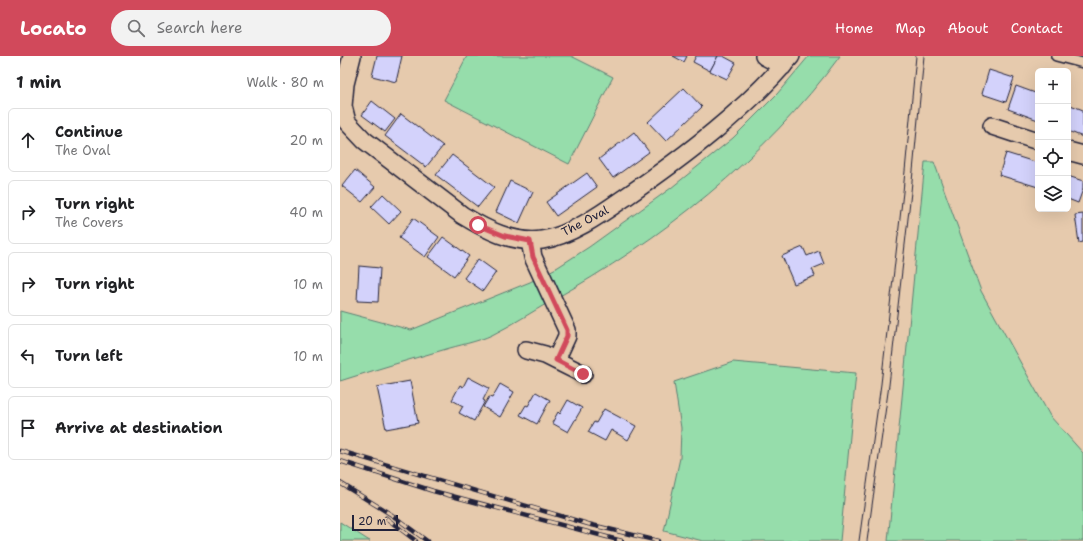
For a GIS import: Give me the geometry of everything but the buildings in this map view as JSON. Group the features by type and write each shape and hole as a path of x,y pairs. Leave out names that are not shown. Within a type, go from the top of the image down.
{"street":[{"name":"The Oval","path":"352,56 345,84 343,106 347,122 364,140 462,215 478,225 505,236 530,241 542,240 568,231 613,205 660,173 739,109 787,61"},
{"path":"764,56 787,61"},
{"path":"992,126 1035,140"},
{"path":"1071,152 1083,155"},
{"path":"530,241 533,257 567,330 567,336 556,360"},
{"path":"526,350 556,360 583,374"}],"lane":[{"path":"1056,56 1083,63"}],"green space":[{"path":"467,56 571,56 613,77 569,164 444,100"},
{"path":"809,56 840,56 810,94 778,129 744,162 709,194 632,251 592,277 492,335 474,342 404,361 340,381 340,311 411,330 530,282 558,267 589,247 671,188 733,138 777,94"},
{"path":"925,162 934,162 981,291 1050,416 1083,453 1083,541 888,541"},
{"path":"733,362 856,373 840,541 703,541 664,531 680,458 681,428 674,382"},
{"path":"340,522 368,540 370,541 340,541"}],"tram line":[{"path":"859,541 881,384 903,192 916,56"},
{"path":"867,541 889,385 911,192 924,56"}],"railway":[{"path":"340,451 588,524 658,541"},
{"path":"340,461 433,491 622,541"},
{"path":"340,483 392,515 427,541"},
{"path":"386,518 416,541"}],"route":[{"path":"478,225 505,236 530,241 533,257 567,330 567,336 556,360 583,374"}]}
